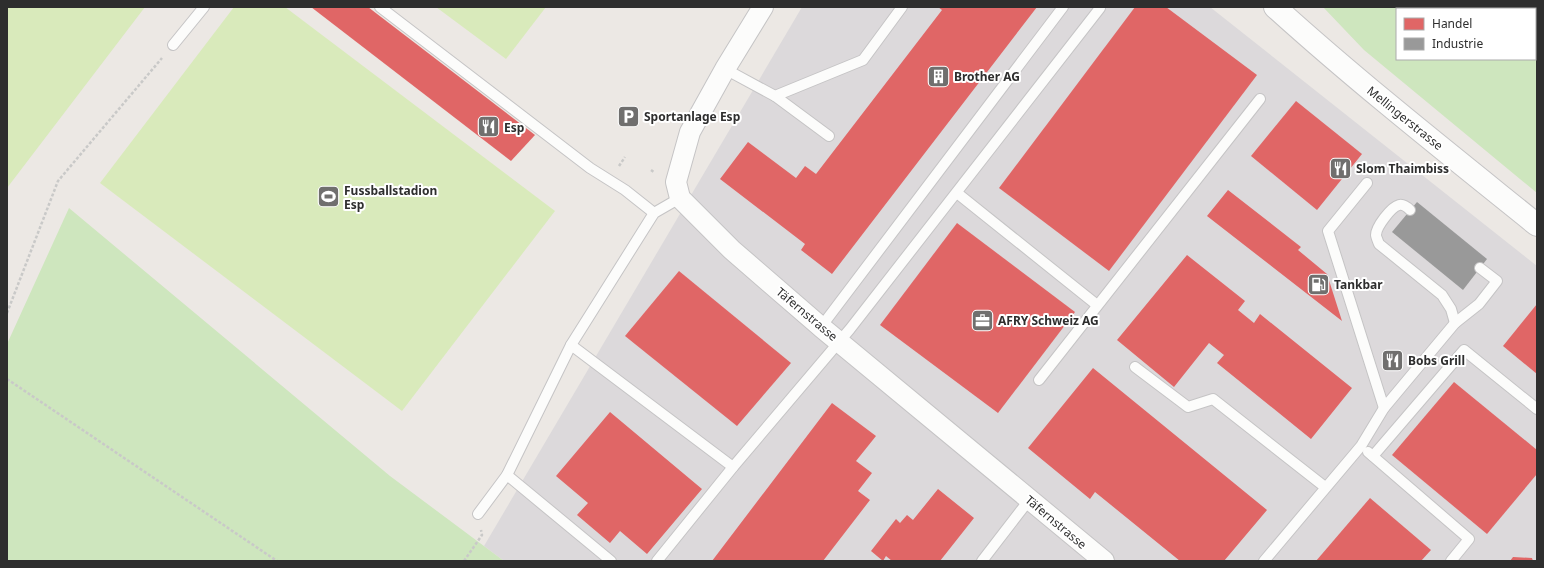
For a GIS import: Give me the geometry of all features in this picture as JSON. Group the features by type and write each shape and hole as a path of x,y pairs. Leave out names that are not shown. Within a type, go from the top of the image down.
{"main road":[{"name":"Mellingerstrasse","path":"1275,7 1393,109 1537,225"}],"street":[{"path":"680,198 676,182 690,132 725,68 763,7"},
{"name":"Täfernstrasse","path":"680,198 732,250 821,327 1104,561"}],"lane":[{"path":"173,45 204,7"},
{"path":"380,7 590,168 625,190 654,214"},
{"path":"775,96 863,60 902,7"},
{"path":"821,327 1063,7"},
{"path":"656,561 733,467 840,342 1100,8"},
{"path":"725,68 775,96 829,136"},
{"path":"1038,380 1260,99"},
{"path":"1367,183 1328,232 1384,408"},
{"path":"957,193 1097,305"},
{"path":"478,514 507,475 571,345 654,214 680,198"},
{"path":"1410,210 1399,205 1393,208 1379,225 1376,235 1380,244 1442,295 1450,309 1455,323"},
{"path":"1264,561 1325,487 1362,446 1384,408 1455,323 1479,304 1498,281 1480,268"},
{"path":"571,345 733,467"},
{"path":"1373,456 1464,350 1537,409"},
{"path":"1135,367 1188,407 1213,399 1325,487"},
{"path":"1362,446 1469,539 1451,561"},
{"path":"507,475 611,561"},
{"path":"982,561 1029,500"}],"path":[{"path":"7,313 58,181 173,45"},
{"path":"7,379 277,561"},
{"path":"464,561 482,534 478,514"}],"shaded area":[{"path":"802,7 1210,7 1537,266 1537,561 504,561 484,546"}],"green space":[{"path":"7,7 145,7 7,188"},
{"name":"Fussballstadion Esp","path":"234,7 285,7 555,211 402,411 100,183"},
{"path":"436,7 546,7 506,59"},
{"path":"1323,7 1537,7 1537,193 1364,50"},
{"path":"69,208 390,476 504,561 7,561 7,344"}],"building: Handel":[{"path":"311,7 368,7 535,135 511,161"},
{"name":"Brother AG","path":"938,7 1037,7 832,274 801,250 805,244 720,179 748,142 796,178 805,166 816,174 942,10"},
{"path":"1135,7 1166,7 1257,75 1109,271 999,188"},
{"path":"1296,101 1362,154 1317,210 1251,156"},
{"path":"1228,190 1301,247 1298,250 1327,274 1342,321 1207,216"},
{"path":"957,223 1075,312 998,413 880,325"},
{"path":"1187,255 1245,301 1238,310 1254,323 1260,314 1352,388 1311,439 1217,363 1224,355 1209,343 1174,387 1117,340"},
{"path":"679,271 791,363 737,426 625,336"},
{"path":"1537,304 1537,374 1503,346"},
{"path":"1093,368 1267,510 1224,561 1180,561 1095,492 1090,499 1028,448"},
{"path":"1454,382 1537,450 1537,474 1487,534 1392,455"},
{"path":"832,403 876,436 856,461 872,473 858,491 870,500 823,561 712,561"},
{"path":"610,412 702,489 647,554 620,531 610,543 577,515 588,503 556,476"},
{"path":"938,489 974,518 940,561 892,561 886,556 883,561 871,551 896,519 900,523 907,515 913,520"},
{"path":"1370,498 1431,550 1421,561 1316,561"},
{"path":"1513,557 1532,558 1533,561 1510,561"}],"building: Industrie":[{"path":"1417,202 1487,259 1463,290 1392,232"}],"place":[{"name":"Brother AG","path":"938,76"},
{"name":"Sportanlage Esp","path":"628,116"},
{"name":"Esp","path":"488,127"},
{"name":"Slom Thaimbiss","path":"1340,168"},
{"name":"Fussballstadion Esp","path":"328,197"},
{"name":"Tankbar","path":"1318,284"},
{"name":"AFRY Schweiz AG","path":"982,320"},
{"name":"Bobs Grill","path":"1393,360"}]}
